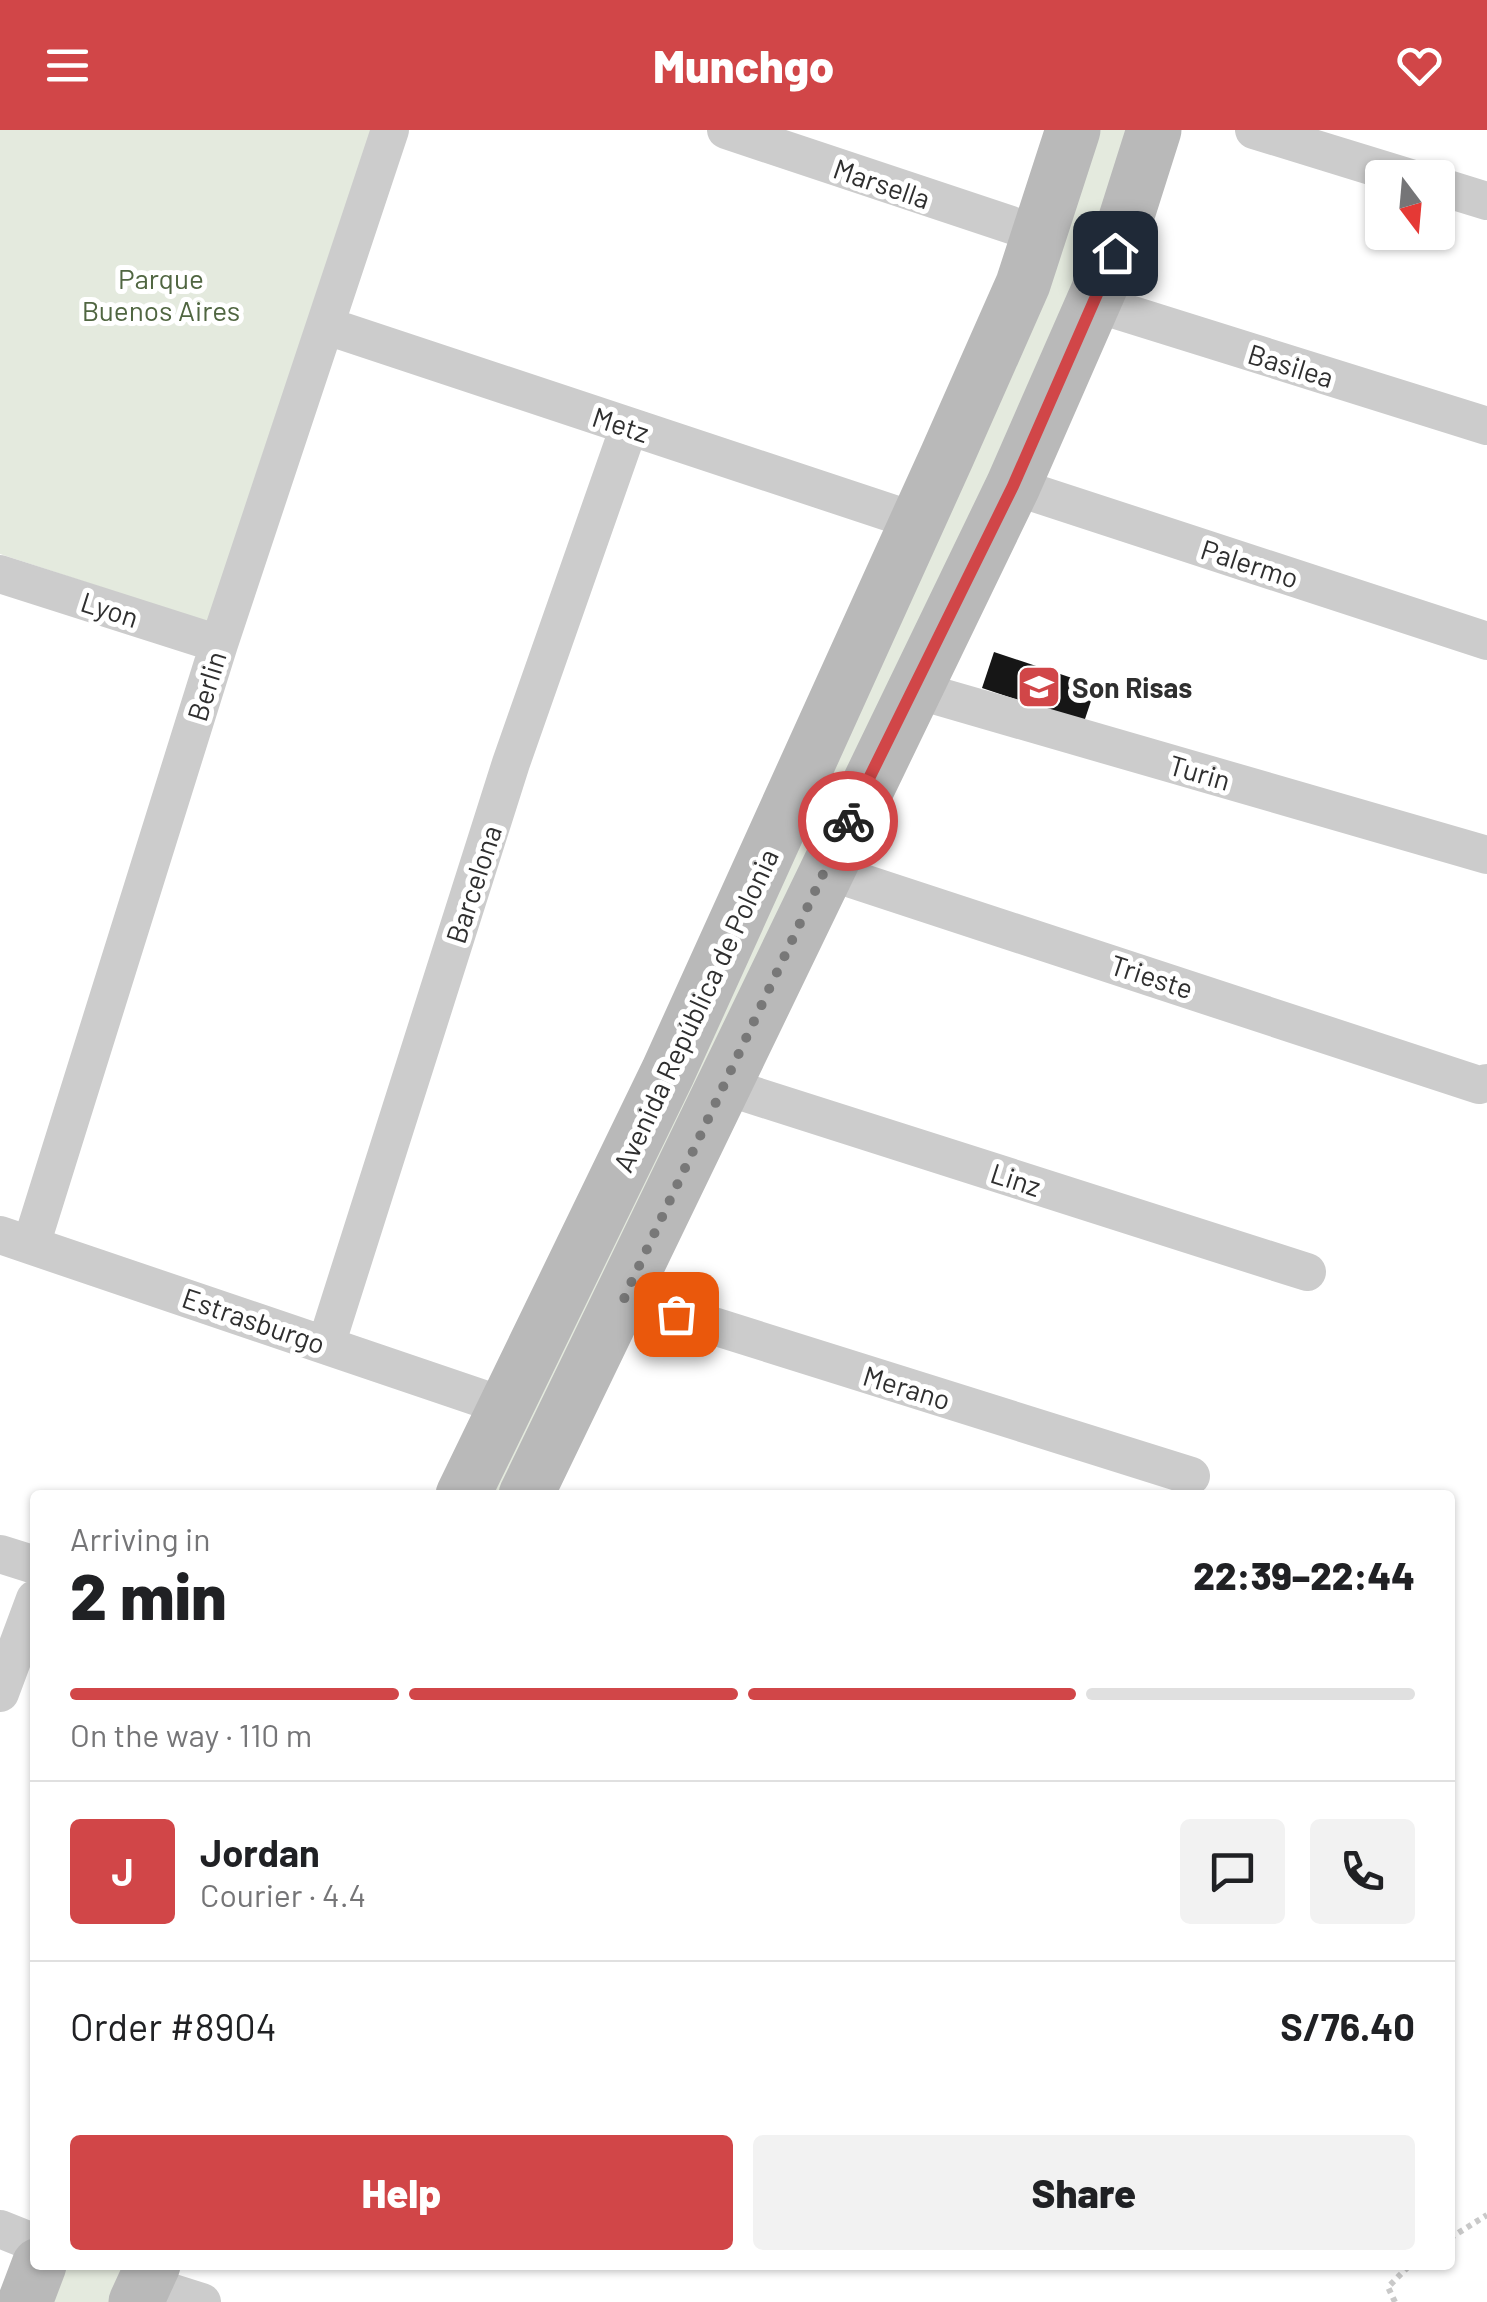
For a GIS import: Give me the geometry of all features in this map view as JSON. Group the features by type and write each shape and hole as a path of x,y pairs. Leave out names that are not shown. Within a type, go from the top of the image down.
{"main road":[{"name":"Avenida República de Polonia","path":"465,1490 676,1054 1022,284 1073,130"},
{"name":"Avenida República de Polonia","path":"530,1490 824,870 1013,486 1094,303 1154,130"},
{"path":"26,2302 38,2270"}],"street":[{"name":"Berlin","path":"16,1240 328,326 390,130"},
{"name":"Marsella","path":"726,130 1038,234"},
{"path":"1254,130 1365,164"},
{"path":"1455,191 1487,201"},
{"name":"Basilea","path":"1094,303 1487,426"},
{"name":"Metz","path":"328,326 915,522"},
{"name":"Barcelona","path":"326,1345 511,763 629,427"},
{"name":"Palermo","path":"1013,486 1487,641"},
{"name":"Lyon","path":"0,574 220,644"},
{"name":"Turin","path":"912,689 1487,855"},
{"name":"Trieste","path":"824,870 1483,1084"},
{"name":"Linz","path":"724,1086 1307,1272"},
{"name":"Estrasburgo","path":"16,1240 507,1407"},
{"name":"Merano","path":"624,1298 1190,1476"},
{"path":"0,1554 30,1564"},
{"path":"0,1693 30,1612"},
{"path":"0,2229 30,2241"},
{"path":"145,2284 202,2302"}],"path":[{"path":"1455,2235 1487,2215"},
{"path":"1395,2302 1388,2287 1405,2270"}],"green space":[{"name":"Parque Buenos Aires","path":"0,130 385,130 220,626 0,554"},
{"path":"1087,130 1130,130 1062,321 510,1490 477,1490"},
{"path":"50,2270 130,2270 114,2302 39,2302"}],"building":[{"name":"Son Risas","path":"994,652 1096,686 1084,722 982,688"}],"way so far":[{"path":"676,1314 624,1298 848,821"}],"place":[{"name":"Son Risas","path":"1039,687"}],"route":[{"path":"848,821 1013,486 1115,253"}]}
